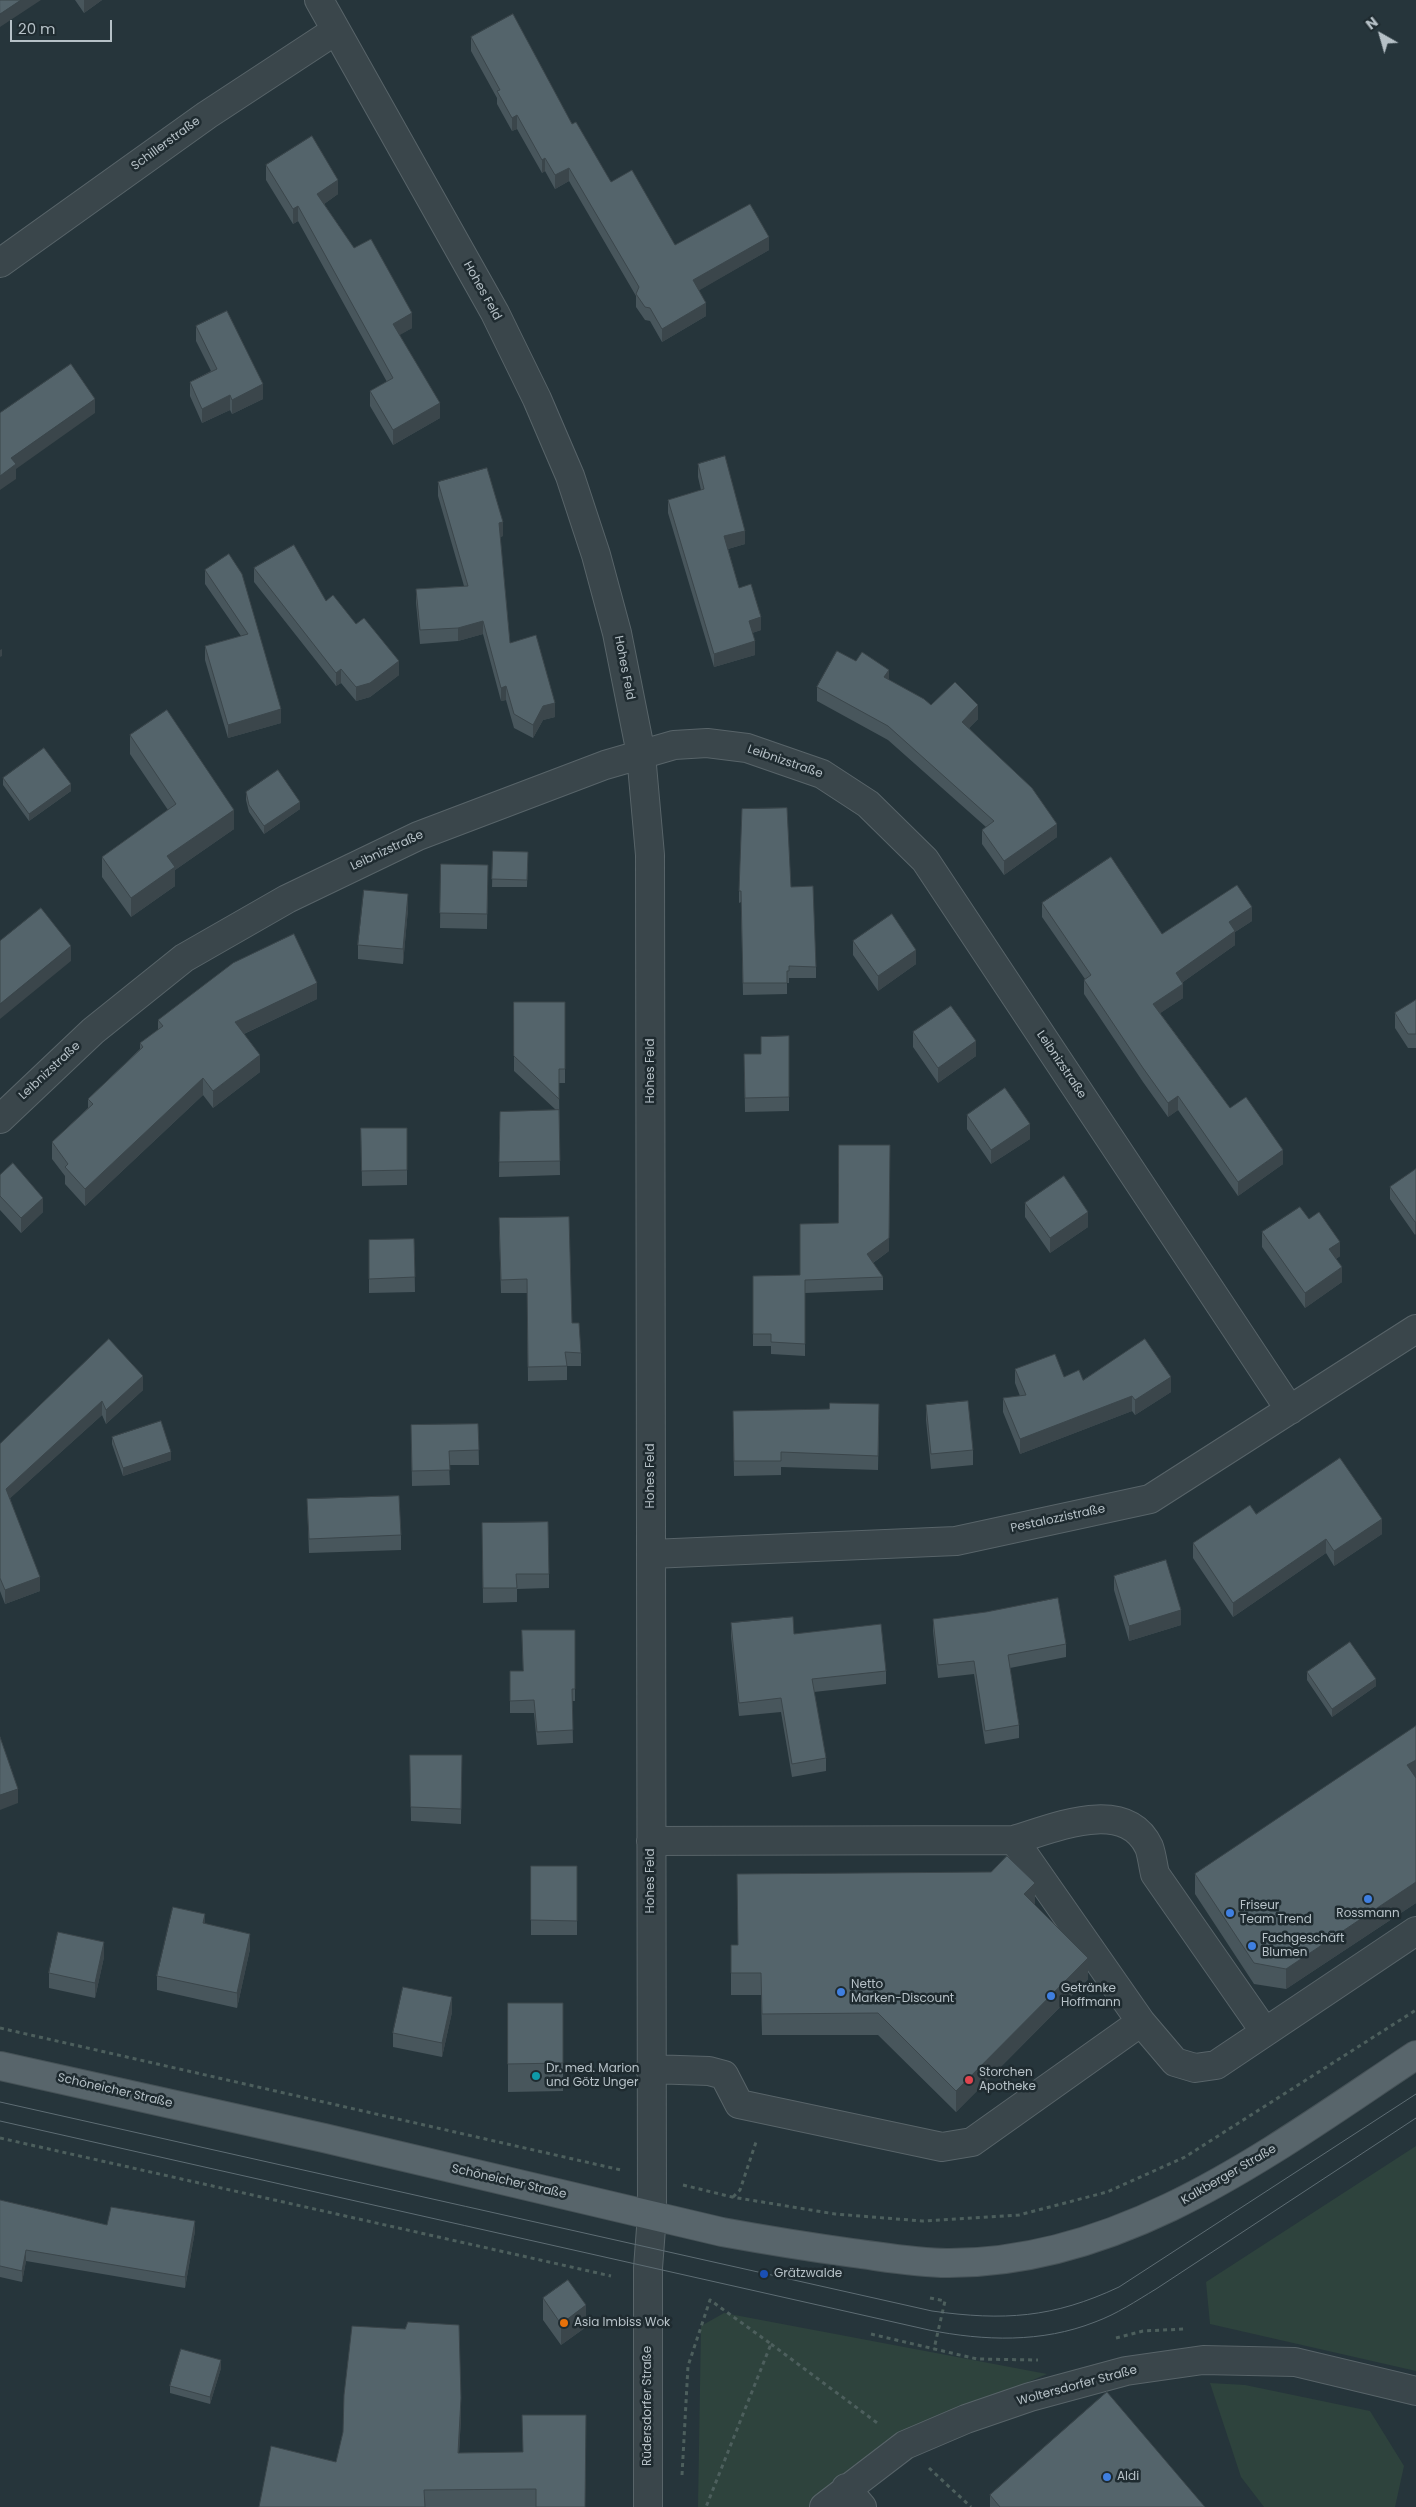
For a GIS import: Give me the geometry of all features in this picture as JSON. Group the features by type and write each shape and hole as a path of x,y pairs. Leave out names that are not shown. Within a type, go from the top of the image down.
{"main road":[{"name":"Kalkberger Straße","path":"1023,2256 1085,2241 1131,2225 1176,2205 1285,2142 1416,2055"},
{"name":"Schöneicher Straße","path":"0,2066 324,2138 772,2242 885,2258 947,2263 1023,2256"}],"street":[{"name":"Hohes Feld","path":"318,0 495,313 537,399 563,459 596,555 617,632 641,754 650,855 650,2069 652,2215"},
{"name":"Schillerstraße","path":"0,263 207,115 335,31"},
{"name":"Leibnizstraße","path":"0,1119 93,1031 184,958 287,898 418,836 605,765 674,744 727,745 747,748 822,774 868,804 925,860 1290,1410"},
{"name":"Pestalozzistraße","path":"651,1554 956,1541 1150,1499 1416,1329"},
{"path":"651,1842 1014,1840 1071,1822 1104,1819 1120,1822 1136,1831 1149,1847 1155,1874 1265,2032"},
{"path":"1014,1840 1141,2022 1175,2062 1195,2068 1216,2065 1416,1931"},
{"path":"650,2069 709,2071 724,2075 739,2104 942,2147 972,2142 1141,2022"},
{"name":"Rüdersdorfer Straße","path":"648,2507 648,2268 652,2215"},
{"name":"Woltersdorfer Straße","path":"824,2507 854,2498 905,2445 966,2419 1030,2397 1126,2371 1202,2360 1294,2362 1416,2391"}],"path":[{"path":"0,2028 732,2197 835,2214 922,2221 1019,2215 1107,2192 1185,2157 1285,2096 1416,2010"},
{"path":"732,2197 740,2190 766,2110"},
{"path":"0,2138 612,2276"},
{"path":"930,2298 945,2301 934,2349"},
{"path":"682,2479 688,2366 710,2300 877,2423"},
{"path":"1108,2340 1144,2331 1179,2328"},
{"path":"871,2334 977,2358 1040,2360"},
{"path":"706,2507 772,2344"},
{"path":"905,2445 971,2507"}],"green space":[{"path":"1416,2146 1416,2371 1210,2324 1206,2282"},
{"path":"724,2313 1047,2374 916,2429 811,2507 698,2507 701,2326"},
{"path":"1210,2383 1245,2385 1370,2411 1404,2466 1395,2507 1264,2507 1241,2477"}],"building":[{"path":"0,0 21,0 0,14"},
{"path":"513,14 572,124 576,122 611,182 632,170 675,245 750,204 769,237 693,280 706,303 662,329 650,308 645,307 636,294 639,287 569,168 555,175 545,158 542,160 517,115 512,118 497,91 500,90 471,37"},
{"path":"312,136 338,180 317,194 354,248 371,239 412,313 393,324 440,403 393,430 370,391 393,378 298,206 293,209 266,165"},
{"path":"227,311 263,384 232,400 230,395 202,409 190,382 217,369 196,326"},
{"path":"71,364 95,399 11,458 16,464 0,476 0,413"},
{"path":"725,456 745,531 724,536 739,588 751,584 761,617 749,621 755,641 714,654 668,500 704,489 698,464"},
{"path":"487,468 503,522 499,523 510,643 536,635 555,703 543,706 533,725 514,714 506,686 501,688 483,621 458,628 420,630 416,589 468,586 438,482"},
{"path":"294,545 326,601 333,595 356,624 364,618 399,661 370,683 356,687 341,669 336,673 254,568"},
{"path":"229,554 242,574 281,709 228,725 205,646 248,634 205,570"},
{"path":"837,651 856,661 862,652 889,670 884,677 924,699 931,705 955,682 978,705 962,722 1032,788 1057,824 1004,861 982,830 994,821 888,726 817,687"},
{"path":"167,710 234,810 167,856 175,867 131,898 102,857 176,804 130,735"},
{"path":"44,748 71,784 29,814 3,778"},
{"path":"278,770 300,802 264,826 249,805 246,792"},
{"path":"787,808 791,887 813,886 816,967 789,966 787,983 743,983 741,891 739,891 742,809"},
{"path":"493,851 528,852 527,880 492,879"},
{"path":"1111,857 1162,934 1237,885 1252,907 1229,922 1235,931 1176,973 1183,984 1153,1004 1230,1108 1246,1097 1283,1150 1238,1182 1178,1096 1168,1103 1143,1068 1084,980 1091,975 1042,903"},
{"path":"441,864 488,865 487,914 440,913"},
{"path":"364,890 408,894 403,949 358,945"},
{"path":"41,908 71,946 0,1004 0,941"},
{"path":"892,914 916,950 878,976 853,941"},
{"path":"294,934 317,983 235,1022 260,1055 213,1091 203,1078 85,1189 65,1167 68,1164 52,1142 93,1104 88,1099 143,1047 140,1043 163,1026 158,1020 233,963"},
{"path":"1416,1000 1416,1034 1408,1034 1395,1013"},
{"path":"514,1002 565,1002 565,1069 559,1069 559,1099 514,1056"},
{"path":"951,1006 976,1041 938,1068 913,1032"},
{"path":"789,1036 789,1097 745,1098 744,1054 761,1054 761,1037"},
{"path":"1005,1088 1030,1124 991,1150 967,1115"},
{"path":"559,1110 560,1161 499,1162 500,1112"},
{"path":"361,1128 407,1128 407,1170 362,1171"},
{"path":"839,1145 890,1145 889,1238 867,1254 883,1277 805,1280 805,1344 771,1342 771,1334 753,1334 753,1276 800,1275 800,1224 838,1223"},
{"path":"13,1163 43,1198 21,1218 0,1196 0,1175"},
{"path":"1416,1169 1416,1222 1415,1222 1390,1187"},
{"path":"1064,1176 1088,1212 1050,1238 1025,1203"},
{"path":"1300,1207 1309,1219 1319,1212 1340,1242 1329,1249 1342,1267 1305,1293 1262,1232"},
{"path":"569,1217 572,1323 579,1323 581,1353 565,1352 567,1366 528,1367 527,1279 501,1280 499,1218"},
{"path":"414,1239 415,1277 369,1279 369,1240"},
{"path":"109,1339 143,1376 106,1410 102,1401 6,1489 40,1577 5,1590 0,1578 0,1444"},
{"path":"1145,1339 1171,1377 1135,1400 1132,1396 1020,1439 1003,1398 1026,1395 1015,1369 1055,1354 1064,1377 1079,1370 1083,1380"},
{"path":"968,1401 973,1450 931,1454 926,1405"},
{"path":"830,1403 879,1404 878,1456 781,1452 781,1461 734,1461 733,1411 829,1409"},
{"path":"161,1421 171,1452 123,1468 112,1437"},
{"path":"478,1424 479,1450 449,1451 450,1470 412,1471 411,1425"},
{"path":"1340,1458 1382,1519 1334,1551 1326,1539 1233,1603 1193,1543 1250,1505 1256,1514"},
{"path":"399,1496 401,1535 309,1539 307,1499"},
{"path":"548,1522 549,1574 516,1574 517,1588 483,1588 482,1523"},
{"path":"1166,1560 1181,1610 1129,1626 1114,1576"},
{"path":"1058,1598 1066,1644 1008,1655 1019,1725 985,1731 974,1661 938,1665 933,1619 986,1612"},
{"path":"793,1617 794,1634 881,1624 886,1671 812,1679 826,1758 792,1764 781,1698 739,1703 731,1623"},
{"path":"522,1630 575,1630 575,1689 572,1689 573,1730 537,1732 534,1700 510,1701 510,1671 523,1671"},
{"path":"1350,1642 1376,1679 1332,1709 1307,1672"},
{"path":"1416,1726 1416,1760 1407,1765 1416,1778 1416,1882 1286,1969 1254,1963 1195,1874"},
{"path":"0,1737 18,1789 0,1795"},
{"path":"410,1755 462,1755 461,1809 411,1807"},
{"path":"1007,1856 1035,1883 1024,1894 1088,1958 956,2091 878,2013 762,2014 761,1973 731,1973 731,1945 738,1945 737,1874 991,1872"},
{"path":"531,1866 577,1866 577,1921 531,1920"},
{"path":"173,1907 205,1914 203,1923 250,1934 237,1993 157,1976"},
{"path":"58,1932 104,1942 95,1983 49,1973"},
{"path":"403,1987 452,1997 442,2043 393,2033"},
{"path":"508,2003 563,2003 563,2063 508,2064"},
{"path":"0,2200 107,2225 111,2207 195,2221 185,2277 26,2250 22,2271 0,2266"},
{"path":"568,2280 586,2305 561,2324 543,2298"},
{"path":"408,2322 459,2325 461,2398 458,2453 523,2452 522,2415 586,2415 585,2507 536,2507 536,2489 424,2490 425,2507 259,2507 271,2446 336,2462 343,2432 344,2395 352,2326 405,2329"},
{"path":"181,2349 221,2360 210,2397 170,2386"},
{"path":"1107,2392 1205,2507 1000,2507 990,2495"}],"tram line":[{"path":"0,2102 932,2311 982,2316 1005,2316 1050,2311 1072,2305 1119,2287 1416,2094"},
{"path":"0,2121 929,2330 950,2334 1013,2338 1034,2337 1075,2329 1119,2311 1156,2289 1416,2118"}],"place":[{"name":"Rossmann","path":"1368,1899"},
{"name":"Friseur Team Trend","path":"1230,1913"},
{"name":"Fachgeschäft Blumen","path":"1252,1946"},
{"name":"Netto Marken-Discount","path":"841,1992"},
{"name":"Getränke Hoffmann","path":"1051,1996"},
{"name":"Dr. med. Marion und Götz Unger","path":"536,2076"},
{"name":"Storchen Apotheke","path":"969,2080"},
{"name":"Grätzwalde","path":"764,2274"},
{"name":"Asia Imbiss Wok","path":"564,2323"},
{"name":"Aldi","path":"1107,2477"}]}
